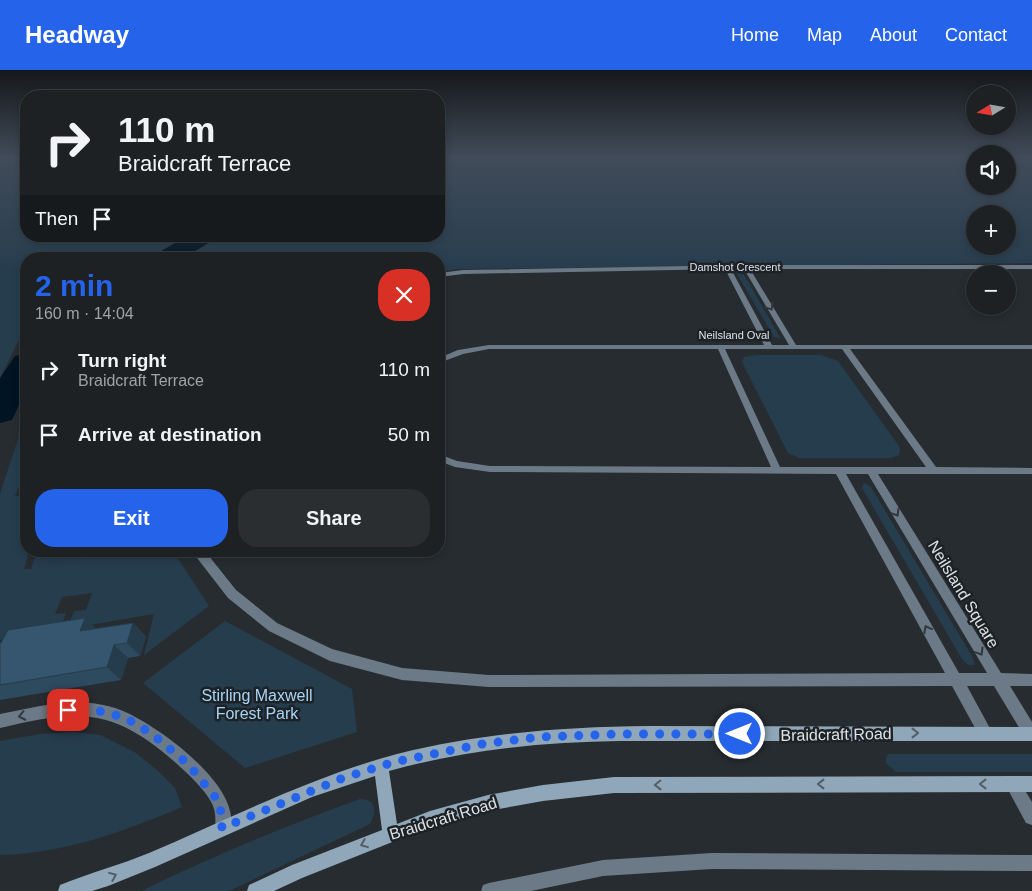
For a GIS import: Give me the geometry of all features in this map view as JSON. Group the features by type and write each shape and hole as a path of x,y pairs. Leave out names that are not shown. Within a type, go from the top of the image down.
{"street":[{"name":"Damshot Crescent","path":"445,274 463,272 727,267 1032,267"},
{"path":"727,267 770,348"},
{"path":"746,267 794,348"},
{"name":"Neilsland Oval","path":"445,359 461,352 488,347 1032,347"},
{"path":"721,348 777,470"},
{"path":"844,348 934,471"},
{"path":"445,460 472,468 490,469 1032,471"},
{"path":"839,471 985,732"},
{"name":"Neilsland Square","path":"871,471 1031,734"},
{"path":"203,557 232,594 273,627 330,655 402,674 489,681 1032,680"},
{"path":"0,721 52,711 87,710 107,712 129,720 152,734 188,764 220,803 222,828"},
{"name":"Braidcraft Road","path":"66,891 103,880 343,778 381,766 482,744 540,737 621,734 985,732 1031,734"},
{"path":"381,766 390,834"},
{"path":"1014,784 1032,817"},
{"name":"Braidcraft Road","path":"255,891 298,871 430,819 488,803 543,793 614,785 1032,784"},
{"path":"489,891 603,868 712,861 1032,863"}],"green space":[{"path":"0,196 20,196 20,242 445,242 445,196 1032,196 1032,263 458,269 445,271 445,252 20,252 20,338 0,378"},
{"path":"737,274 744,275 781,339 774,337"},
{"path":"755,355 821,355 838,361 899,446 899,455 891,458 799,458 788,453 742,362 744,357"},
{"path":"20,414 20,485 15,496 20,496 20,557 27,557 24,569 31,569 35,557 177,557 209,606 144,655 154,614 67,629 74,611 86,610 92,593 62,597 55,614 66,613 60,630 0,640 0,494 18,439"},
{"path":"864,483 871,487 973,658 975,665 968,665 962,659 862,488"},
{"name":"Stirling Maxwell Forest Park","path":"225,621 352,689 357,732 245,768 143,683"},
{"path":"73,732 100,735 136,753 175,788 182,807 138,825 71,846 0,855 0,741 40,734"},
{"path":"888,754 1032,754 1032,772 896,772 886,763"},
{"path":"360,799 370,801 374,807 370,824 229,891 141,891 249,842"}],"building":[{"path":"85,618 80,631 133,623 127,643 114,645 107,667 0,685 0,643 8,630"}],"waterway":[{"path":"177,252 194,242"},
{"path":"0,412 20,372"}],"route":[{"path":"68,710 107,712 129,720 152,734 188,764 220,803 222,828 305,792 343,778 394,762 482,744 540,737 621,734 740,734"}]}
